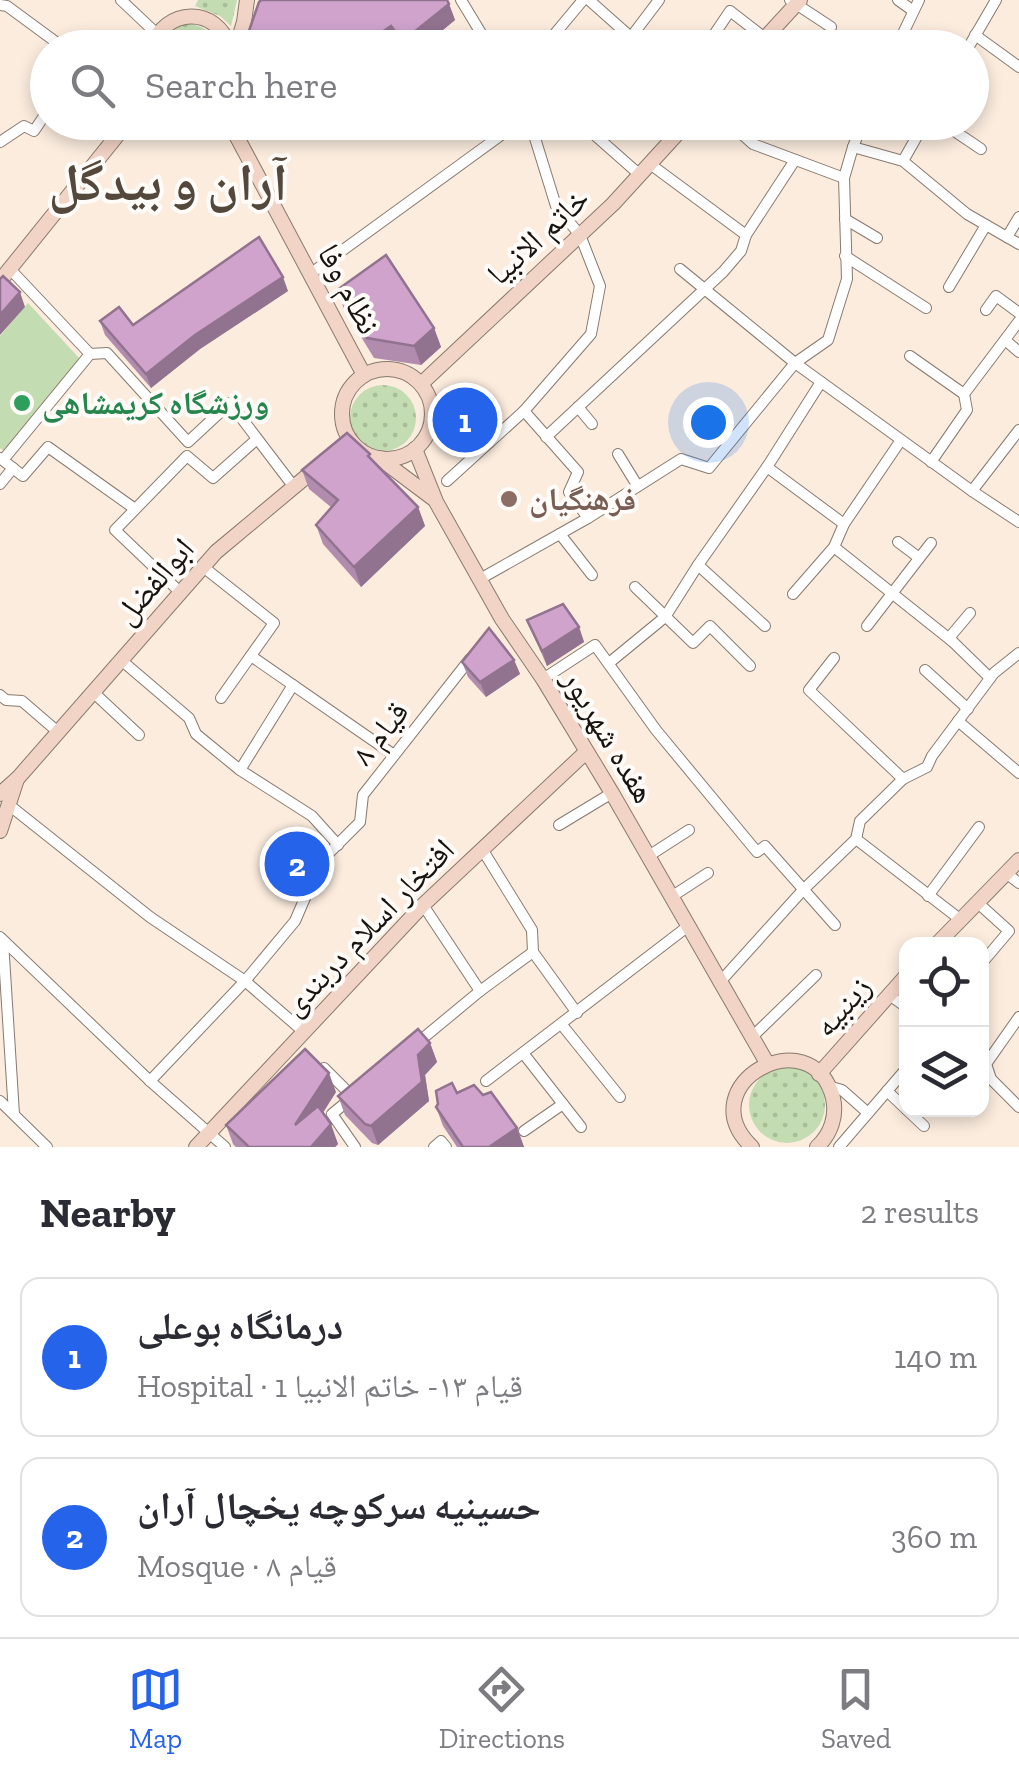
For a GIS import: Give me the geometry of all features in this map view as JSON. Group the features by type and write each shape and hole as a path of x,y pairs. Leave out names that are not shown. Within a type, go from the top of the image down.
{"main road":[{"path":"184,16 192,0"},
{"path":"241,30 247,0"},
{"path":"772,30 795,1"},
{"path":"163,30 172,20 184,16 209,20 221,30"},
{"path":"5,275 114,140"},
{"name":"نظام وفا","path":"239,140 364,375"},
{"name":"خاتم الانبیا","path":"420,384 580,235 672,140"},
{"path":"394,370 408,374 420,384 432,410 425,438 415,449 402,456 379,458 361,450 351,440 342,412 345,398 364,375 394,370"},
{"name":"ابوالفضل","path":"5,800 18,778 202,566 351,440"},
{"path":"415,449 435,500"},
{"name":"هفده شهریور","path":"379,458 435,500 502,619 612,793 767,1063"},
{"name":"افتخار اسلام دربندی","path":"196,1147 423,905 586,752"},
{"path":"0,830 5,800"},
{"path":"944,937 1019,860"},
{"name":"زینبیه","path":"824,1080 899,983"},
{"path":"744,1145 734,1111 736,1096 754,1071 780,1060 808,1066 824,1080 834,1100 834,1115 824,1143"}],"street":[{"path":"121,0 146,30"},
{"path":"461,0 479,30"},
{"path":"559,30 586,0 623,30"},
{"path":"637,30 659,0"},
{"path":"898,0 916,5 904,30"},
{"path":"978,30 996,0"},
{"path":"795,1 831,27"},
{"path":"0,5 8,6 40,30"},
{"path":"244,22 260,11"},
{"path":"717,30 730,11 748,30"},
{"path":"989,46 1019,67"},
{"path":"0,142 24,126 30,129"},
{"path":"310,274 494,140"},
{"path":"447,480 524,411 591,334 600,286 580,235 556,206 536,140"},
{"path":"605,140 746,234"},
{"path":"748,140 844,178"},
{"path":"480,579 682,459 709,468 796,363 828,340 846,279 844,178 856,140"},
{"path":"903,161 915,140"},
{"path":"968,140 981,149"},
{"path":"853,147 903,161 967,214 1019,244"},
{"path":"546,437 741,251 746,234 795,160"},
{"path":"1007,237 1019,216"},
{"path":"845,219 877,238"},
{"path":"949,286 986,225"},
{"path":"845,256 926,308"},
{"path":"680,269 821,382 1019,522"},
{"path":"5,275 90,354 107,353 188,442"},
{"path":"986,310 996,296 1019,313"},
{"path":"964,394 1019,320"},
{"path":"1004,340 1019,352"},
{"path":"90,354 2,459 23,476 48,448 135,509"},
{"path":"910,356 964,394 967,410 931,462"},
{"path":"609,663 665,617 821,382"},
{"path":"180,592 114,530 187,456 188,442 230,403 294,487"},
{"path":"578,408 592,424"},
{"path":"524,411 578,472 568,492 588,518"},
{"path":"972,491 1019,430"},
{"path":"187,456 213,478 256,439"},
{"path":"793,594 834,547 844,524 902,440"},
{"path":"618,454 637,485"},
{"path":"766,467 844,524"},
{"path":"0,484 13,468"},
{"path":"560,534 592,575"},
{"path":"898,542 918,558"},
{"path":"867,626 931,543"},
{"path":"834,547 952,641 990,678"},
{"path":"698,565 766,626"},
{"path":"202,566 274,623 221,698"},
{"path":"634,587 693,642 710,626 750,666"},
{"path":"952,641 949,638 970,612"},
{"path":"490,634 502,619"},
{"path":"543,680 595,645 656,730 756,852 765,846 835,926"},
{"name":"قیام ۸","path":"150,1081 295,921 322,861 360,822 363,796 478,649"},
{"path":"719,983 803,890 856,840 860,821 903,779 927,767 990,678 1019,654"},
{"path":"250,656 394,754"},
{"path":"834,658 810,690 903,779"},
{"path":"120,660 188,718 196,734 240,770 312,816 338,845"},
{"path":"925,670 968,709"},
{"path":"240,770 293,685"},
{"path":"93,692 139,735"},
{"path":"0,695 6,700 22,701 58,732"},
{"path":"958,721 1019,773"},
{"path":"559,825 612,793"},
{"path":"5,800 150,916 245,980 304,1032"},
{"path":"928,896 979,827"},
{"path":"648,857 689,830"},
{"path":"856,840 961,920"},
{"path":"482,849 532,930 533,952 577,1013"},
{"path":"672,896 708,872"},
{"path":"1006,872 1019,883"},
{"path":"978,903 1009,932 989,955"},
{"path":"423,905 480,991"},
{"path":"486,1081 687,926"},
{"path":"2,938 150,1081 225,1147"},
{"path":"2,938 14,1114"},
{"path":"411,1048 533,952"},
{"path":"752,1038 816,975"},
{"path":"888,994 899,1002"},
{"path":"989,1056 1019,1017"},
{"path":"562,1024 620,1097"},
{"path":"523,1053 581,1127"},
{"path":"324,1068 353,1097"},
{"path":"989,1074 1019,1107"},
{"path":"839,1147 899,1076"},
{"path":"824,1080 868,1113"},
{"path":"351,1145 332,1114 368,1085"},
{"path":"887,1091 899,1102"},
{"path":"0,1101 47,1147"},
{"path":"524,1131 562,1104"},
{"path":"915,1117 924,1126"},
{"path":"434,1147 441,1140 446,1147"}],"green space":[{"path":"198,0 237,0 231,26 220,16 195,6"},
{"path":"184,23 206,30 171,30"},
{"name":"ورزشگاه کریمشاهی","path":"28,303 80,359 5,452 0,448 0,336"},
{"path":"383,385 407,394 416,418 407,442 383,451 359,442 350,418 359,394"},
{"path":"787,1067 814,1078 825,1105 814,1132 787,1143 760,1132 749,1105 760,1078"}],"building":[{"path":"447,0 449,4 417,30 394,30 391,26 385,30 249,30 259,2"},
{"path":"259,237 283,277 195,335 146,374 100,321 119,307 133,325"},
{"path":"386,255 434,328 414,346 367,338 337,290"},
{"path":"3,276 20,292 0,315 0,279"},
{"path":"347,433 418,507 354,567 316,525 338,500 302,470"},
{"path":"563,604 579,627 542,651 527,620"},
{"path":"489,628 514,660 480,682 462,662"},
{"path":"418,1029 430,1043 418,1055 422,1082 371,1126 365,1124 338,1096"},
{"path":"305,1049 329,1073 295,1125 318,1106 331,1124 311,1147 249,1147 226,1125"},
{"path":"452,1083 457,1093 474,1085 483,1095 491,1092 517,1128 489,1147 463,1147 436,1107 436,1091"}],"place":[{"name":"ورزشگاه کریمشاهی","path":"22,403"},
{"name":"درمانگاه بوعلی","path":"465,420"},
{"name":"فرهنگیان","path":"509,499"},
{"name":"حسینیه سرکوچه یخچال آران","path":"297,864"}],"district":[{"name":"آران و بیدگل","path":"168,182"}]}
